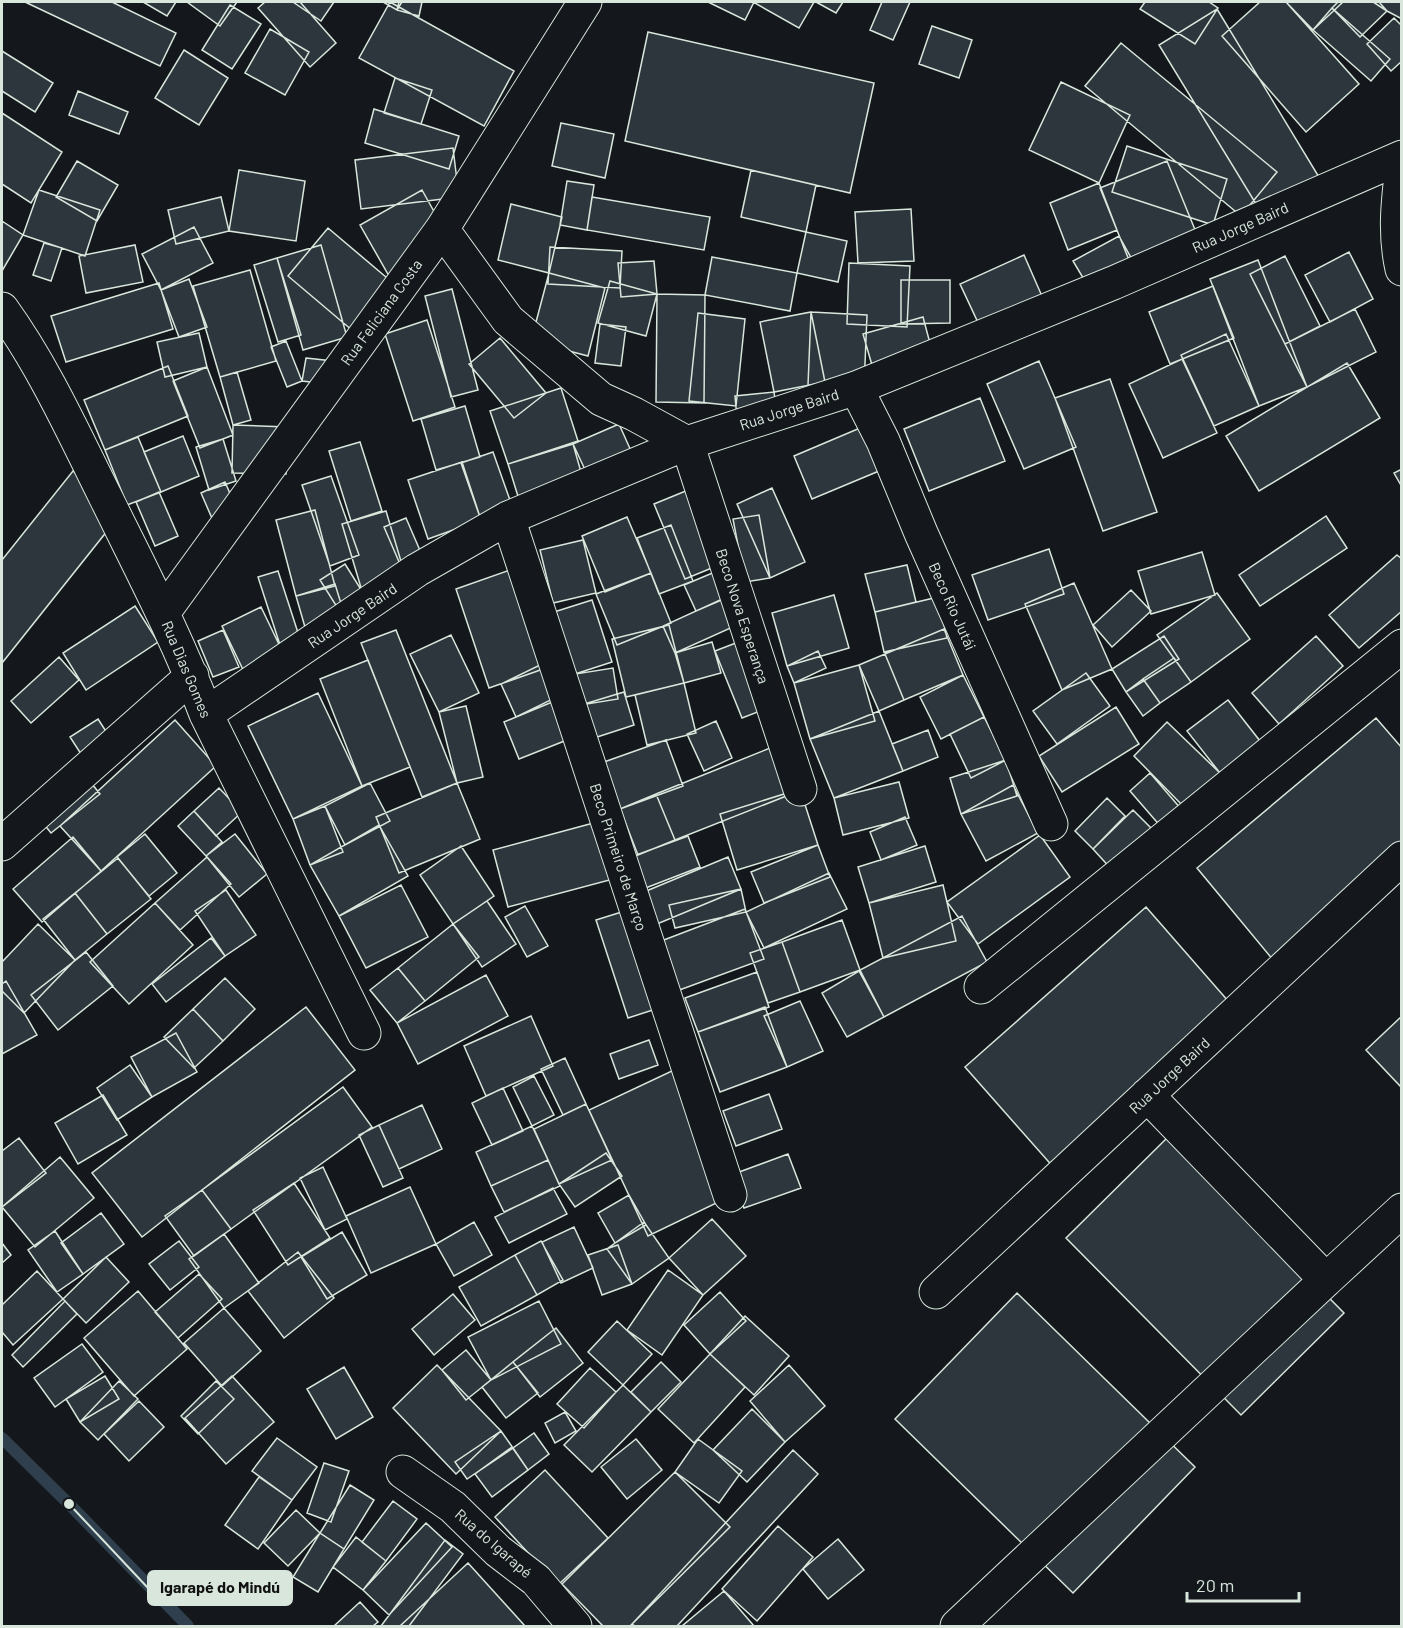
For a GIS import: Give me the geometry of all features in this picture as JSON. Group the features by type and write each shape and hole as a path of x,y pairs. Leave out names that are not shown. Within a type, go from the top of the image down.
{"street":[{"name":"Rua Feliciana Costa","path":"163,613 442,229 585,2"},
{"name":"Rua Jorge Baird","path":"206,714 417,570 508,518 687,443 856,388 1113,283 1401,157"},
{"path":"1401,166 1396,213 1401,269"},
{"path":"442,229 508,320 533,342 601,399 687,443"},
{"name":"Rua Dias Gomes","path":"2,309 57,399 163,613 192,676 206,714 364,1032"},
{"name":"Beco Rio Jutái","path":"856,388 883,441 925,543 1051,824"},
{"name":"Beco Nova Esperança","path":"687,443 800,789"},
{"name":"Beco Primeiro de Março","path":"508,518 730,1195"},
{"path":"981,987 1401,646"},
{"path":"2,844 192,676"},
{"name":"Rua Jorge Baird","path":"936,1292 1401,858"},
{"path":"1147,1095 1326,1280"},
{"path":"957,1626 1401,1210"},
{"name":"Rua do Igarapé","path":"403,1472 453,1506 498,1551 536,1580 575,1626"}],"building":[{"path":"25,2 112,2 176,33 160,66"},
{"path":"143,2 176,2 167,16"},
{"path":"187,2 237,2 220,26"},
{"path":"265,2 300,2 336,43 310,67 258,8"},
{"path":"293,2 334,2 321,21"},
{"path":"383,2 402,2 397,10"},
{"path":"390,2 514,71 484,126 359,58"},
{"path":"399,2 422,2 419,16 397,10"},
{"path":"708,2 754,2 745,20"},
{"path":"753,2 814,2 799,28"},
{"path":"816,2 843,2 836,13"},
{"path":"882,2 910,2 893,40 870,30"},
{"path":"1145,2 1209,2 1218,8 1195,44 1140,9"},
{"path":"1260,2 1286,2 1359,84 1306,132 1222,36"},
{"path":"1286,2 1343,2 1313,30"},
{"path":"1338,2 1379,2 1387,11 1360,37 1332,8"},
{"path":"1373,2 1402,2 1402,19 1387,11"},
{"path":"230,5 261,24 232,69 202,50"},
{"path":"1332,8 1390,59 1371,81 1313,30"},
{"path":"1217,9 1325,187 1267,222 1159,45"},
{"path":"1394,18 1402,26 1402,61 1391,71 1367,44"},
{"path":"932,26 972,40 959,78 919,64"},
{"path":"270,29 309,52 285,95 245,73"},
{"path":"648,32 874,83 850,193 625,141"},
{"path":"1121,43 1277,172 1241,216 1085,86"},
{"path":"184,50 228,78 199,125 155,98"},
{"path":"2,51 53,83 35,112 2,91"},
{"path":"395,78 432,90 421,124 384,113"},
{"path":"1061,82 1130,115 1099,183 1029,150"},
{"path":"78,91 128,112 119,134 69,115"},
{"path":"374,109 459,136 449,169 365,143"},
{"path":"2,113 62,152 31,203 2,184"},
{"path":"561,123 614,134 605,178 552,166"},
{"path":"1127,146 1227,179 1213,225 1112,192"},
{"path":"453,148 459,197 361,209 355,160"},
{"path":"77,161 118,185 97,221 56,197"},
{"path":"1167,161 1200,242 1133,270 1100,188"},
{"path":"239,170 305,181 296,241 229,231"},
{"path":"751,170 816,185 806,232 741,217"},
{"path":"567,181 594,185 587,230 560,225"},
{"path":"1099,183 1117,230 1068,250 1050,203"},
{"path":"39,190 100,210 85,256 23,235"},
{"path":"422,190 455,249 393,283 360,225"},
{"path":"221,197 229,231 176,244 168,210"},
{"path":"592,197 710,217 704,250 587,230"},
{"path":"511,204 562,217 549,273 498,260"},
{"path":"911,209 914,261 858,263 855,212"},
{"path":"2,221 23,235 2,271"},
{"path":"194,227 213,263 161,290 142,254"},
{"path":"328,228 393,283 353,331 288,276"},
{"path":"806,232 847,241 838,282 797,273"},
{"path":"1119,236 1134,263 1089,288 1073,261"},
{"path":"44,243 62,248 51,281 33,275"},
{"path":"135,245 143,282 86,293 79,256"},
{"path":"321,245 347,337 303,350 277,258"},
{"path":"550,247 622,251 620,288 548,284"},
{"path":"1349,252 1373,299 1330,322 1305,275"},
{"path":"1024,255 1045,303 982,331 960,284"},
{"path":"1285,256 1320,326 1285,344 1250,274"},
{"path":"712,257 797,273 790,311 705,295"},
{"path":"277,258 301,335 278,342 254,265"},
{"path":"1258,260 1307,387 1259,406 1210,279"},
{"path":"654,261 657,294 621,297 618,263"},
{"path":"849,263 910,266 907,327 847,324"},
{"path":"250,270 276,361 220,377 193,286"},
{"path":"549,273 605,288 588,356 531,341"},
{"path":"189,279 207,327 179,337 161,290"},
{"path":"901,280 950,280 950,323 901,324"},
{"path":"610,281 657,294 646,336 598,323"},
{"path":"159,283 173,329 66,362 51,316"},
{"path":"1213,286 1234,338 1170,364 1149,312"},
{"path":"452,289 478,390 451,397 425,296"},
{"path":"657,294 705,295 704,403 656,402"},
{"path":"1355,309 1376,352 1307,387 1285,344"},
{"path":"811,312 825,382 774,392 760,322"},
{"path":"811,312 867,315 864,388 808,385"},
{"path":"698,313 745,319 736,406 689,401"},
{"path":"923,317 935,362 876,379 863,334"},
{"path":"427,320 455,407 413,421 385,334"},
{"path":"600,324 626,327 621,366 595,363"},
{"path":"199,333 207,367 165,377 157,342"},
{"path":"1226,334 1259,406 1214,426 1181,355"},
{"path":"500,338 546,393 514,418 469,364"},
{"path":"286,341 302,381 287,387 271,347"},
{"path":"306,358 333,361 329,384 302,381"},
{"path":"1182,359 1217,433 1163,458 1129,384"},
{"path":"1039,361 1076,447 1024,469 987,384"},
{"path":"1347,363 1380,418 1259,491 1226,436"},
{"path":"168,366 188,416 105,450 84,400"},
{"path":"207,367 233,435 200,448 173,381"},
{"path":"237,372 251,420 233,425 220,377"},
{"path":"1110,379 1157,512 1103,531 1055,398"},
{"path":"561,388 578,441 508,464 490,411"},
{"path":"774,392 777,414 737,419 735,396"},
{"path":"980,398 1005,461 929,491 904,429"},
{"path":"465,406 480,457 436,470 421,419"},
{"path":"619,424 640,471 595,491 573,444"},
{"path":"233,425 287,427 286,474 232,473"},
{"path":"860,428 879,471 812,499 794,456"},
{"path":"183,436 199,476 161,492 144,452"},
{"path":"138,437 161,492 127,505 105,450"},
{"path":"223,439 236,481 209,490 196,447"},
{"path":"360,442 382,511 351,521 329,451"},
{"path":"573,444 585,486 521,506 508,464"},
{"path":"493,452 518,523 481,520 461,463"},
{"path":"462,462 481,520 428,539 408,480"},
{"path":"1402,469 1402,487 1394,473"},
{"path":"73,471 123,511 2,663 2,560"},
{"path":"331,476 359,555 330,566 302,485"},
{"path":"225,482 245,528 221,539 201,493"},
{"path":"693,488 724,563 685,579 654,504"},
{"path":"772,488 805,562 770,578 737,504"},
{"path":"159,492 178,536 155,546 136,502"},
{"path":"315,510 335,586 296,596 276,520"},
{"path":"386,511 406,578 362,591 342,524"},
{"path":"759,515 770,578 745,582 733,519"},
{"path":"1326,516 1347,548 1260,606 1239,575"},
{"path":"627,517 651,573 605,592 582,536"},
{"path":"406,518 428,569 406,578 384,527"},
{"path":"671,525 693,581 659,594 637,538"},
{"path":"583,540 596,593 553,603 540,550"},
{"path":"1049,549 1064,594 988,620 972,575"},
{"path":"1202,552 1215,595 1151,614 1138,571"},
{"path":"1397,555 1402,559 1402,611 1359,648 1329,615"},
{"path":"345,564 372,607 347,623 320,580"},
{"path":"907,565 916,602 875,612 865,574"},
{"path":"513,569 546,668 489,688 456,589"},
{"path":"722,569 733,595 696,611 684,585"},
{"path":"278,571 301,642 281,648 258,577"},
{"path":"651,573 671,623 617,645 596,594"},
{"path":"1074,583 1112,669 1062,690 1025,604"},
{"path":"335,584 347,623 307,634 296,596"},
{"path":"1131,590 1151,611 1112,647 1093,625"},
{"path":"1217,593 1250,639 1191,682 1157,635"},
{"path":"731,595 744,622 675,653 663,626"},
{"path":"834,595 849,648 787,666 772,613"},
{"path":"938,597 947,638 884,652 875,612"},
{"path":"592,600 612,662 575,674 554,612"},
{"path":"135,606 158,642 86,690 63,653"},
{"path":"261,607 287,661 248,680 222,626"},
{"path":"669,625 684,683 626,697 612,639"},
{"path":"944,629 963,675 904,700 885,654"},
{"path":"223,630 239,667 213,677 198,641"},
{"path":"396,630 457,783 422,797 361,643"},
{"path":"451,635 479,693 439,712 410,654"},
{"path":"1164,636 1179,659 1126,692 1112,669"},
{"path":"1316,636 1343,666 1279,724 1252,693"},
{"path":"741,641 768,708 742,718 715,651"},
{"path":"712,642 721,673 684,683 675,653"},
{"path":"818,651 826,668 794,683 787,666"},
{"path":"885,654 904,700 879,711 859,665"},
{"path":"59,657 79,680 31,723 11,701"},
{"path":"1174,658 1191,682 1160,703 1143,679"},
{"path":"368,660 410,767 362,786 320,679"},
{"path":"542,664 557,697 516,717 501,684"},
{"path":"859,665 875,721 810,739 794,683"},
{"path":"613,668 618,699 581,705 575,674"},
{"path":"1086,673 1110,706 1057,744 1033,711"},
{"path":"963,675 984,717 941,739 920,697"},
{"path":"1143,679 1160,703 1143,716 1126,692"},
{"path":"684,683 696,733 647,745 635,695"},
{"path":"624,692 634,725 591,739 581,705"},
{"path":"318,693 362,786 293,819 248,726"},
{"path":"557,700 572,738 519,759 504,722"},
{"path":"1228,700 1260,741 1220,773 1187,731"},
{"path":"466,706 483,777 457,783 439,712"},
{"path":"1116,707 1139,744 1062,792 1039,756"},
{"path":"879,711 903,771 834,798 810,739"},
{"path":"984,717 1006,760 971,778 950,734"},
{"path":"1376,718 1402,748 1402,872 1283,972 1197,868"},
{"path":"98,719 109,736 81,754 70,737"},
{"path":"175,720 216,766 101,871 60,826"},
{"path":"716,721 732,758 704,771 687,734"},
{"path":"1167,722 1220,773 1185,808 1134,756"},
{"path":"928,730 938,757 903,771 892,744"},
{"path":"666,740 683,786 620,809 604,762"},
{"path":"785,742 804,789 675,840 656,794"},
{"path":"1006,760 1017,796 961,814 950,778"},
{"path":"1150,773 1182,810 1162,828 1130,791"},
{"path":"84,774 100,794 51,833 35,813"},
{"path":"899,782 909,818 843,835 834,798"},
{"path":"370,783 390,821 345,845 325,806"},
{"path":"457,783 480,839 399,873 376,817"},
{"path":"1013,785 1038,833 986,861 961,814"},
{"path":"219,788 242,812 216,836 194,811"},
{"path":"800,789 818,845 737,870 720,814"},
{"path":"656,794 675,840 638,855 620,809"},
{"path":"1107,798 1125,816 1093,849 1075,831"},
{"path":"325,806 343,852 310,865 293,819"},
{"path":"1133,810 1154,831 1113,871 1093,849"},
{"path":"194,811 222,842 206,856 178,826"},
{"path":"905,817 917,845 881,860 870,832"},
{"path":"601,821 617,878 508,907 493,850"},
{"path":"379,825 408,876 339,916 310,865"},
{"path":"145,834 177,873 149,896 117,857"},
{"path":"235,834 267,874 239,897 206,856"},
{"path":"1040,835 1070,877 978,944 947,902"},
{"path":"688,836 700,867 643,889 631,857"},
{"path":"73,837 101,871 42,922 13,889"},
{"path":"818,845 830,877 764,903 751,872"},
{"path":"461,846 494,896 453,924 420,875"},
{"path":"925,846 936,882 869,903 858,867"},
{"path":"207,857 231,884 180,930 155,903"},
{"path":"728,857 741,889 657,924 644,892"},
{"path":"118,858 151,899 107,934 75,893"},
{"path":"829,873 847,909 764,948 746,912"},
{"path":"401,885 428,937 366,968 339,916"},
{"path":"943,885 956,941 883,958 869,903"},
{"path":"741,889 746,912 675,928 669,905"},
{"path":"226,890 256,935 225,956 195,911"},
{"path":"75,893 107,934 75,960 43,919"},
{"path":"487,901 516,944 482,967 453,924"},
{"path":"155,903 193,945 129,1004 90,962"},
{"path":"525,906 548,946 527,957 505,917"},
{"path":"1146,907 1243,1018 1063,1178 965,1067"},
{"path":"745,909 764,959 674,992 656,943"},
{"path":"628,910 659,1008 628,1018 596,920"},
{"path":"962,916 987,962 884,1017 860,970"},
{"path":"842,920 860,970 800,992 782,942"},
{"path":"38,924 75,960 24,1013 2,991 2,962"},
{"path":"453,924 479,957 425,1001 398,968"},
{"path":"211,938 225,956 166,1002 152,984"},
{"path":"782,942 800,992 768,1003 750,953"},
{"path":"86,952 113,986 58,1030 31,995"},
{"path":"398,968 425,1001 397,1023 370,990"},
{"path":"859,971 884,1017 847,1037 822,993"},
{"path":"757,972 769,1007 698,1032 685,998"},
{"path":"486,975 508,1016 418,1064 397,1023"},
{"path":"225,978 255,1009 223,1041 193,1009"},
{"path":"6,981 37,1035 2,1054 2,984"},
{"path":"800,1001 823,1051 787,1067 764,1016"},
{"path":"306,1007 355,1070 142,1237 92,1173"},
{"path":"765,1007 787,1067 720,1092 698,1032"},
{"path":"193,1009 223,1041 194,1068 164,1037"},
{"path":"531,1016 553,1066 486,1096 464,1046"},
{"path":"1402,1016 1402,1088 1366,1050"},
{"path":"176,1033 197,1072 152,1097 131,1057"},
{"path":"649,1040 658,1065 619,1079 610,1054"},
{"path":"565,1058 586,1104 563,1115 541,1069"},
{"path":"130,1065 152,1097 117,1120 97,1088"},
{"path":"674,1070 733,1195 648,1236 589,1110"},
{"path":"534,1076 554,1115 532,1126 513,1087"},
{"path":"343,1087 372,1127 231,1229 202,1190"},
{"path":"503,1088 523,1131 492,1145 472,1103"},
{"path":"769,1094 782,1129 736,1146 723,1111"},
{"path":"103,1095 127,1135 78,1164 55,1123"},
{"path":"586,1104 612,1160 559,1184 534,1129"},
{"path":"422,1105 442,1149 399,1169 379,1125"},
{"path":"379,1125 403,1178 383,1187 359,1135"},
{"path":"532,1126 548,1160 491,1186 476,1152"},
{"path":"1169,1136 1344,1313 1241,1415 1066,1238"},
{"path":"19,1138 46,1173 2,1207 2,1151"},
{"path":"606,1153 622,1176 575,1207 559,1184"},
{"path":"788,1154 801,1188 744,1208 731,1175"},
{"path":"60,1157 94,1198 35,1247 2,1207"},
{"path":"548,1160 560,1186 504,1212 491,1186"},
{"path":"323,1167 347,1219 325,1230 300,1178"},
{"path":"294,1183 330,1238 288,1265 253,1210"},
{"path":"410,1187 436,1244 371,1273 346,1216"},
{"path":"553,1188 567,1214 509,1243 495,1217"},
{"path":"202,1190 231,1229 194,1256 165,1216"},
{"path":"629,1195 646,1225 615,1243 598,1213"},
{"path":"101,1213 124,1244 83,1274 61,1243"},
{"path":"712,1219 746,1256 703,1295 669,1258"},
{"path":"474,1222 492,1255 454,1276 436,1244"},
{"path":"644,1222 669,1258 632,1284 607,1249"},
{"path":"574,1227 593,1268 561,1283 542,1242"},
{"path":"55,1231 83,1274 57,1292 28,1250"},
{"path":"342,1232 367,1275 327,1299 301,1257"},
{"path":"224,1234 259,1283 224,1308 189,1259"},
{"path":"179,1241 199,1267 170,1290 149,1264"},
{"path":"541,1241 563,1280 537,1295 515,1255"},
{"path":"2,1243 11,1255 2,1263"},
{"path":"618,1245 632,1284 602,1295 588,1255"},
{"path":"298,1252 334,1298 284,1338 248,1291"},
{"path":"515,1255 537,1295 481,1326 459,1287"},
{"path":"106,1257 129,1282 86,1323 63,1299"},
{"path":"668,1270 703,1295 662,1355 627,1330"},
{"path":"37,1271 63,1299 13,1345 2,1332 2,1305"},
{"path":"199,1274 222,1299 178,1338 155,1312"},
{"path":"138,1291 187,1349 134,1396 84,1338"},
{"path":"720,1292 746,1321 710,1354 684,1325"},
{"path":"1017,1293 1195,1467 1073,1593 895,1419"},
{"path":"453,1294 475,1320 434,1355 412,1329"},
{"path":"65,1301 77,1314 23,1367 12,1355"},
{"path":"539,1301 561,1344 491,1380 468,1337"},
{"path":"224,1308 261,1351 222,1386 184,1343"},
{"path":"745,1316 789,1356 754,1395 710,1354"},
{"path":"617,1321 652,1354 623,1385 588,1352"},
{"path":"556,1328 583,1363 540,1397 513,1362"},
{"path":"82,1344 103,1372 55,1407 34,1378"},
{"path":"466,1350 491,1380 466,1400 442,1370"},
{"path":"710,1354 745,1387 694,1443 658,1409"},
{"path":"513,1362 538,1393 506,1418 482,1387"},
{"path":"661,1362 681,1382 651,1412 631,1392"},
{"path":"437,1365 501,1431 456,1474 393,1408"},
{"path":"789,1365 825,1406 785,1442 750,1401"},
{"path":"344,1367 373,1417 336,1439 307,1389"},
{"path":"590,1368 616,1392 584,1428 557,1404"},
{"path":"105,1376 119,1399 80,1422 66,1399"},
{"path":"232,1376 274,1422 226,1464 185,1418"},
{"path":"119,1381 138,1399 98,1440 80,1422"},
{"path":"216,1381 234,1399 198,1434 181,1416"},
{"path":"623,1385 651,1412 592,1472 564,1445"},
{"path":"139,1401 164,1427 129,1461 104,1434"},
{"path":"752,1409 785,1442 747,1482 713,1450"},
{"path":"565,1412 576,1431 555,1443 545,1423"},
{"path":"501,1431 513,1448 467,1479 455,1462"},
{"path":"534,1433 549,1454 528,1470 513,1448"},
{"path":"277,1438 317,1467 292,1500 252,1471"},
{"path":"636,1439 662,1470 627,1499 601,1467"},
{"path":"698,1439 742,1471 719,1503 675,1472"},
{"path":"512,1447 528,1470 492,1497 475,1474"},
{"path":"793,1450 818,1474 677,1626 635,1626 632,1624"},
{"path":"324,1463 349,1471 331,1522 307,1513"},
{"path":"545,1470 608,1538 558,1585 495,1517"},
{"path":"675,1472 730,1527 630,1626 603,1626 562,1584"},
{"path":"259,1477 292,1500 258,1549 225,1525"},
{"path":"350,1485 374,1500 344,1549 320,1533"},
{"path":"393,1501 417,1519 386,1561 362,1542"},
{"path":"296,1510 320,1533 288,1566 264,1543"},
{"path":"426,1523 452,1547 389,1615 363,1590"},
{"path":"778,1526 813,1557 757,1621 722,1589"},
{"path":"320,1533 344,1549 318,1592 293,1577"},
{"path":"356,1537 386,1561 363,1590 333,1567"},
{"path":"838,1539 864,1570 828,1599 803,1569"},
{"path":"445,1540 463,1554 409,1626 381,1626"},
{"path":"468,1563 525,1626 400,1626"},
{"path":"724,1591 754,1626 682,1626"},
{"path":"360,1602 378,1622 373,1626 334,1626"}],"waterway":[{"path":"2,1438 188,1626"}],"place":[{"name":"Igarapé do Mindú","path":"69,1504"}]}
